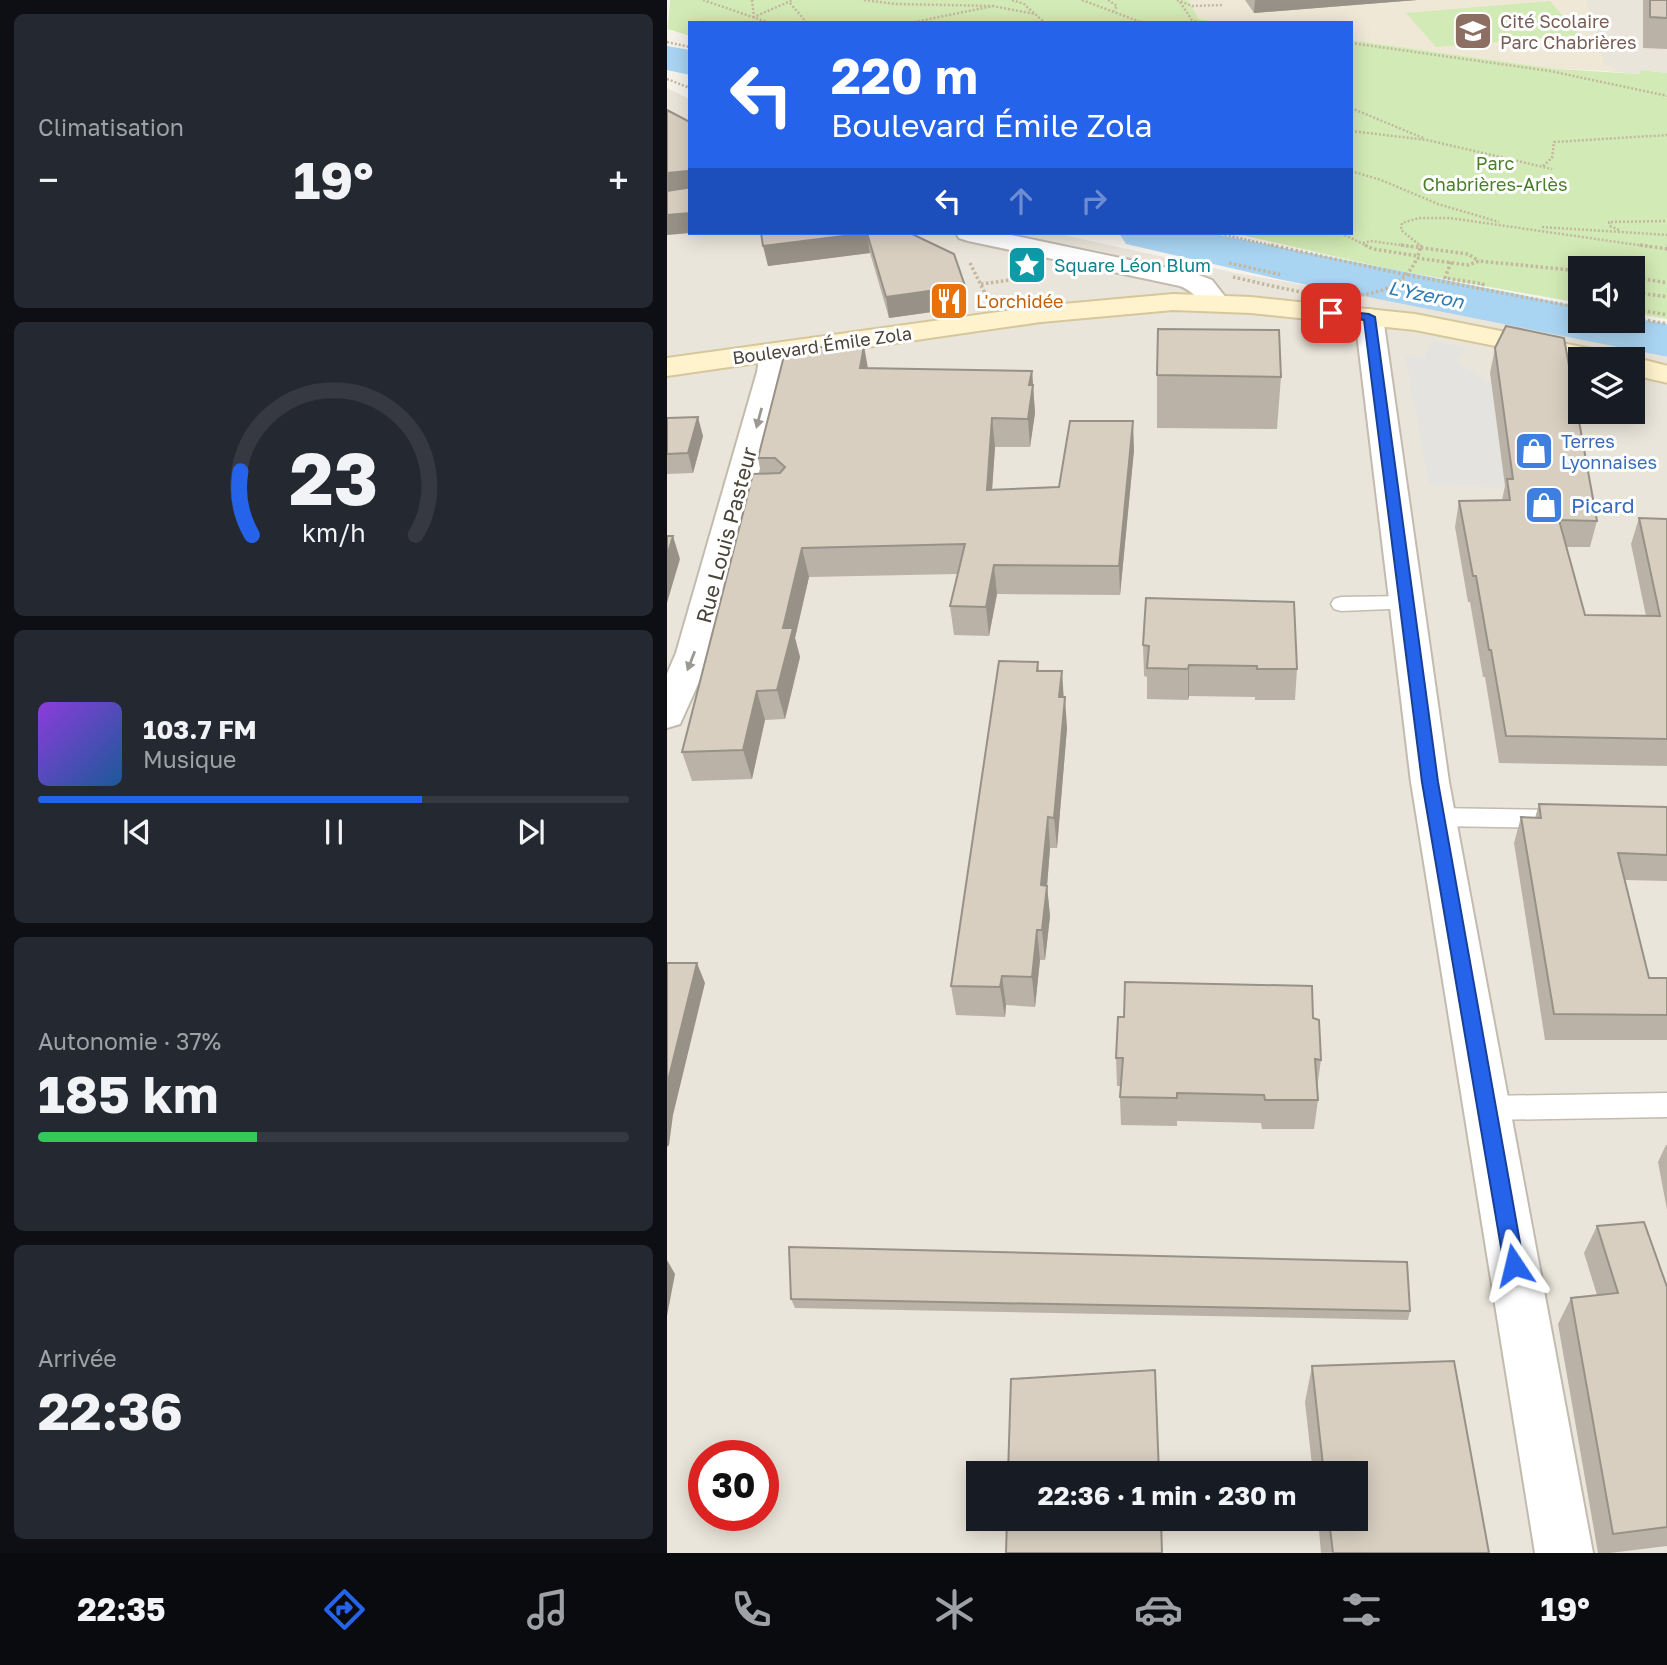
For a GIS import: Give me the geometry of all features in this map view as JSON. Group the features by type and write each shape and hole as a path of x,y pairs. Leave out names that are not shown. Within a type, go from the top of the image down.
{"main road":[{"name":"Boulevard Émile Zola","path":"667,367 1125,304 1217,303 1369,317 1465,330 1568,352"},
{"path":"1645,369 1667,375"}],"street":[{"path":"967,244 1187,280 1203,286 1217,303"},
{"path":"1369,317 1436,817 1564,1553"},
{"name":"Rue Louis Pasteur","path":"667,715 694,653 748,496 774,352"}],"lane":[{"path":"1341,604 1407,603"},
{"path":"1436,817 1574,819"},
{"path":"1487,1108 1667,1105"}],"path":[{"path":"703,0 765,21"},
{"path":"752,0 754,17"},
{"path":"864,0 896,4 960,3 1035,14"},
{"path":"976,0 993,6"},
{"path":"1012,0 1043,21"},
{"path":"1082,0 1138,21"},
{"path":"1108,0 1117,6 1113,11"},
{"path":"1179,1 1191,6 1222,5"},
{"path":"1179,1 1194,21"},
{"path":"754,17 791,2 806,21"},
{"path":"920,21 993,6"},
{"path":"667,42 688,47"},
{"path":"1353,43 1478,60 1630,86 1667,96"},
{"path":"667,79 688,87"},
{"path":"1353,109 1427,140"},
{"path":"1353,131 1427,140 1552,169"},
{"path":"1542,166 1552,158 1554,142 1596,144 1620,138 1667,135"},
{"path":"1353,172 1381,180 1438,204 1507,225 1667,235"},
{"path":"1422,247 1401,230 1402,223 1419,218 1450,218 1667,249"},
{"path":"1626,232 1610,226 1609,222 1667,221"},
{"path":"1226,235 1385,271 1568,306"},
{"path":"1345,235 1373,249 1417,257 1468,265 1479,261 1568,270"},
{"path":"1363,243 1371,241 1468,254 1479,261"},
{"path":"967,244 986,296"},
{"path":"1233,276 1325,294 1360,295 1379,292 1401,282 1422,247"},
{"path":"1451,262 1445,278 1483,284 1481,289"},
{"path":"1645,279 1667,283"},
{"path":"1645,294 1667,297"},
{"path":"1645,311 1667,315"},
{"path":"1645,320 1667,324"}],"shaded area":[{"name":"Cité Scolaire Parc Chabrières","path":"1188,0 1667,0 1667,73 1641,70 1640,74 1614,72 1353,40 1353,21 1218,21"},
{"name":"Cité Scolaire Parc Chabrières","path":"1188,0 1586,0 1605,66 1615,67 1615,71 1557,69 1353,40 1353,21 1199,19"},
{"path":"667,88 688,98 688,235 1064,235 1236,273 1502,319 1624,347 1568,347 1568,424 1645,424 1645,352 1667,357 1667,1553 667,1553"},
{"path":"1430,341 1466,347 1457,363 1487,380 1564,396 1506,488 1429,484 1405,356 1425,357"}],"green space":[{"path":"670,0 1188,0 1199,19 1210,21 688,21 688,35 668,29"},
{"path":"1550,1 1579,35 1436,47 1406,13"},
{"name":"Parc Chabrières-Arlès","path":"1353,40 1557,69 1667,73 1667,319 1645,315 1645,256 1568,256 1568,301 1389,269 1242,235 1353,235"}],"building":[{"path":"1650,0 1667,0 1667,18 1650,17"},
{"path":"667,110 688,121 688,213 667,215 667,191 687,188 687,171 667,173"},
{"path":"761,235 851,235 763,246"},
{"path":"868,235 914,235 954,254 965,286 886,297"},
{"path":"1506,326 1564,338 1568,360 1568,424 1580,424 1597,521 1559,520 1585,615 1660,616 1639,518 1667,519 1667,739 1506,736 1491,650 1459,501 1510,500 1507,479 1513,479 1495,348"},
{"path":"1158,329 1279,330 1281,377 1157,375"},
{"path":"864,346 860,368 1032,371 1029,385 1033,385 1028,419 992,418 987,490 1059,487 1070,421 1133,421 1119,566 994,565 986,607 950,606 965,544 802,548 783,628 793,628 777,690 757,691 743,750 682,752 753,474 780,473 785,467 775,458 758,458 786,348"},
{"path":"698,417 688,453 667,454 667,418"},
{"path":"667,536 673,536 667,556"},
{"path":"1146,598 1294,602 1297,669 1189,665 1188,669 1147,668 1149,646 1143,645"},
{"path":"999,661 1038,662 1037,671 1062,671 1059,697 1065,697 1054,818 1048,817 1041,885 1047,886 1042,930 1037,930 1032,977 1002,976 1000,987 951,986"},
{"path":"1539,804 1667,807 1667,855 1618,853 1649,978 1667,978 1667,1015 1554,1014 1521,817 1541,818"},
{"path":"667,963 697,963 667,1085"},
{"path":"1125,982 1312,986 1313,1018 1319,1020 1321,1060 1315,1059 1318,1100 1265,1100 1264,1095 1177,1093 1177,1098 1120,1097 1123,1058 1116,1058 1118,1017 1124,1017"},
{"path":"1644,1222 1667,1287 1667,1527 1613,1534 1571,1298 1618,1293 1597,1226"},
{"path":"789,1247 1407,1262 1410,1311 791,1299"},
{"path":"1454,1361 1489,1553 1333,1553 1330,1531 1368,1531 1368,1461 1323,1461 1312,1366"},
{"path":"1155,1370 1158,1461 1008,1461 1011,1379"},
{"path":"1007,1531 1161,1531 1162,1553 1006,1553"}],"waterway":[{"name":"L'Yzeron","path":"667,58 688,63"},
{"name":"L'Yzeron","path":"1153,235 1278,264 1668,341"}],"place":[{"name":"Cité Scolaire Parc Chabrières","path":"1473,31"},
{"name":"Square Léon Blum","path":"1027,265"},
{"name":"L'orchidée","path":"949,301"},
{"name":"Terres Lyonnaises","path":"1534,451"},
{"name":"Picard","path":"1544,505"}],"route":[{"path":"1331,313 1369,317 1430,782 1514,1265"}]}
